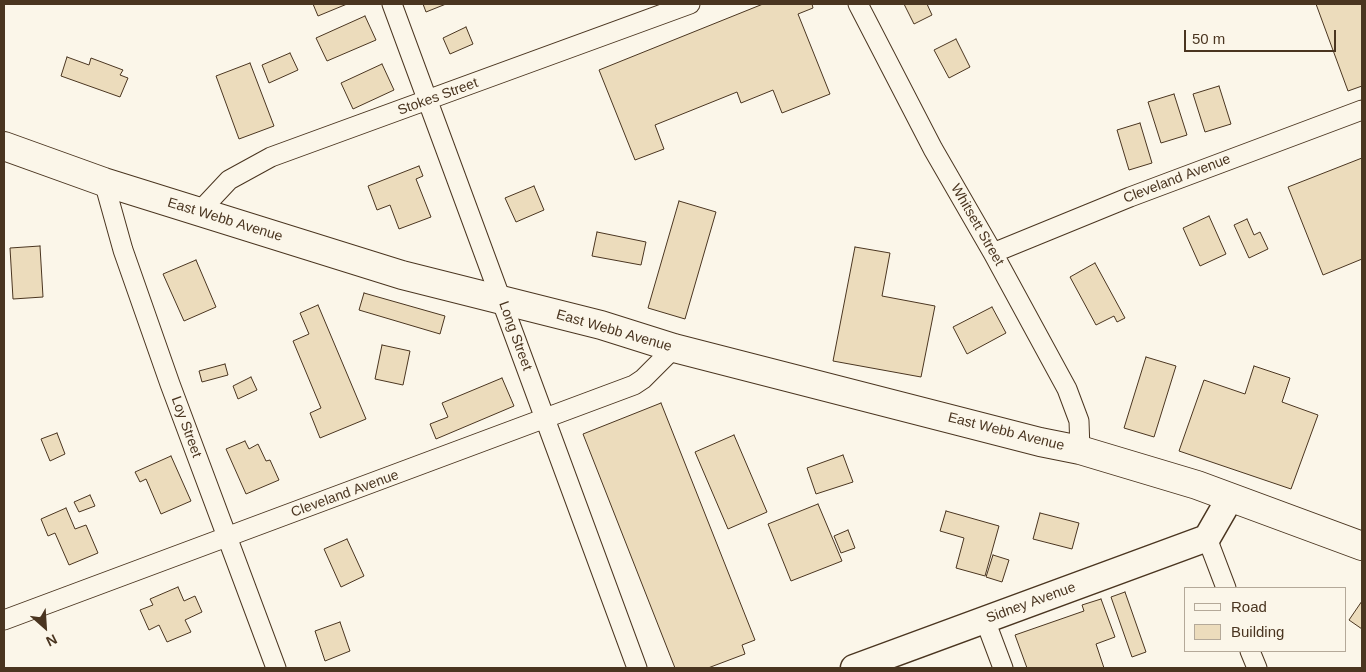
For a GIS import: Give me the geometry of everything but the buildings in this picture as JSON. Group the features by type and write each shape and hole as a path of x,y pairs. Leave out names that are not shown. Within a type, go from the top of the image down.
{"highway":[{"name":"East Webb Avenue","path":"4,146 104,182 402,275 601,325 674,348 1040,442 1080,450 1230,498 1362,546"}],"street":[{"name":"Long Street","path":"392,4 637,668"},
{"name":"Stokes Street","path":"199,212 229,180 271,157 690,4"},
{"name":"Whitsett Street","path":"858,4 933,148 993,253 1067,390 1079,420 1080,450"},
{"name":"Cleveland Avenue","path":"993,253 1130,196 1362,110"},
{"name":"Loy Street","path":"104,182 126,259 276,668"},
{"name":"Cleveland Avenue","path":"4,620 545,420 634,385 643,379 674,348"},
{"path":"1226,587 1207,538 1230,498"},
{"name":"Sidney Avenue","path":"854,668 1207,538"},
{"path":"985,620 1003,668"},
{"path":"1250,652 1256,668"}]}
